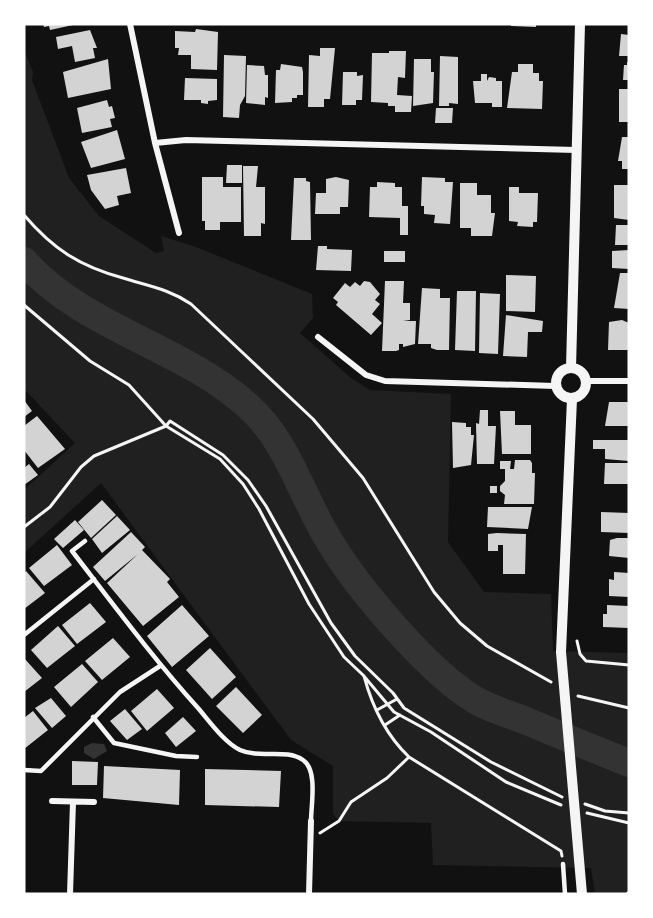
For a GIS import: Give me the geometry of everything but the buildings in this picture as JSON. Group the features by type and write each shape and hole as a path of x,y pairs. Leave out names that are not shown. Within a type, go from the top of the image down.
{"street":[{"path":"130,24 155,143 179,233"},
{"path":"571,368 580,24"},
{"path":"155,143 186,140 576,150"},
{"path":"318,337 366,375 385,381 555,387"},
{"path":"555,387 559,373 571,368 579,370 586,381"},
{"path":"586,381 629,381"},
{"path":"555,387 560,394 572,399 581,395 586,381"},
{"path":"572,399 561,652 582,894"},
{"path":"52,801 94,802"},
{"path":"70,894 73,802"},
{"path":"309,894 311,821"}],"lane":[{"path":"85,542 72,551 160,666 217,729 239,749 260,756 289,756 303,760 311,770 311,821"},
{"path":"24,634 94,579"},
{"path":"24,770 41,771 120,692 160,666"},
{"path":"93,717 114,743 176,756 197,757"},
{"path":"563,864 565,894"}],"path":[{"path":"24,215 41,235 63,254 90,267 176,294 191,304 313,419 363,478 434,592 460,623 487,646 561,687"},
{"path":"24,305 90,361 129,386 166,426 220,459 243,484 309,604 344,657 388,704 400,715 506,782 568,808"},
{"path":"24,526 50,507 81,467 94,456 166,426 170,421 223,455 249,480 332,623 355,656 407,711 491,762 563,798"},
{"path":"577,641 580,654 586,661 629,665"},
{"path":"363,675 393,742 409,757 561,852 563,864"},
{"path":"571,692 629,708"},
{"path":"377,710 397,699"},
{"path":"385,725 400,715"},
{"path":"311,839 339,821 351,802 387,778 409,757"},
{"path":"584,804 604,810 629,813"},
{"path":"578,810 629,823"}],"shaded area":[{"path":"24,49 33,72 32,80 69,178 99,216 156,253 164,251 161,236 196,247 312,294 313,318 300,333 351,378 370,390 451,394 448,542 484,592 551,594 553,651 629,653 629,894 595,894 591,868 433,865 431,823 339,821 333,814 333,766 291,740 101,483 24,553 24,490 75,443 24,389"},
{"path":"92,743 104,744 107,751 94,759 84,753 84,747"}],"waterway":[{"path":"24,261 48,284 75,304 194,368 222,385 248,406 274,436 320,525 358,583 396,629 458,688 488,706 629,763"}]}
